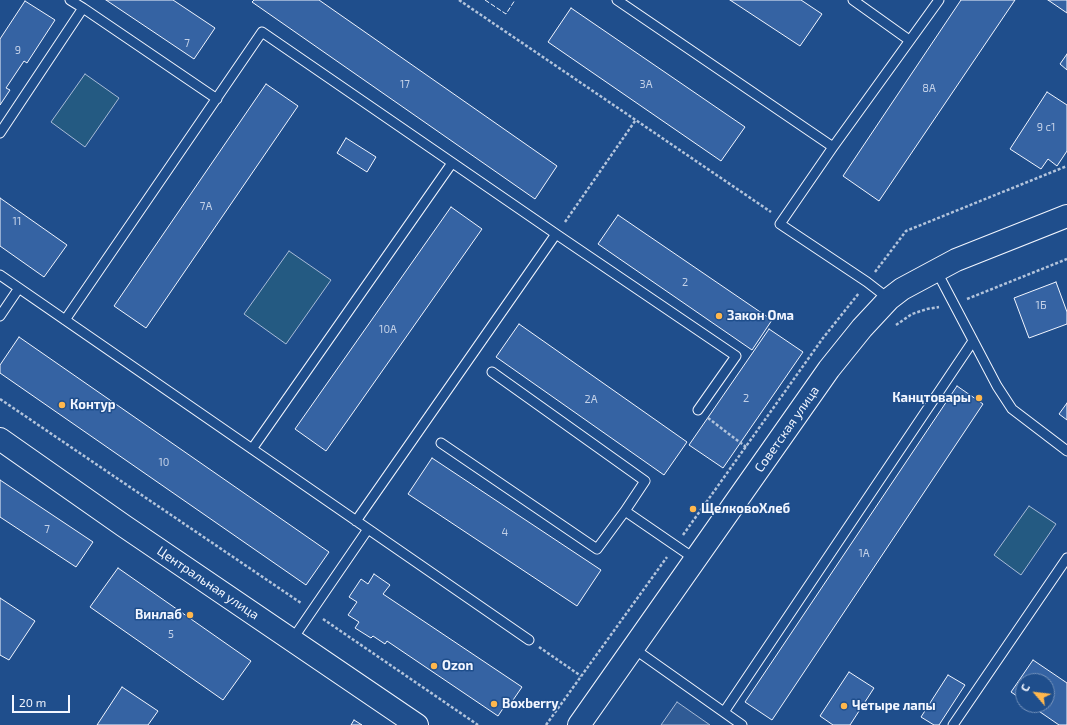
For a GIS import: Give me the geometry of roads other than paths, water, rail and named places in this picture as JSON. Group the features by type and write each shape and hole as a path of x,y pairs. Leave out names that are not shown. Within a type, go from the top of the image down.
{"street":[{"name":"Советская улица","path":"579,725 829,369 862,328 889,299 902,289 956,260 1067,216"},
{"name":"Центральная улица","path":"0,439 124,526 417,725"}],"lane":[{"path":"70,0 217,99"},
{"path":"617,0 833,146"},
{"path":"854,0 910,40"},
{"path":"889,299 867,282 780,224 833,146 938,0"},
{"path":"0,133 83,8"},
{"path":"65,320 262,32 736,356 698,410"},
{"path":"252,449 452,163"},
{"path":"356,521 556,234"},
{"path":"936,270 997,386 1012,409 1067,451"},
{"path":"0,275 529,640"},
{"path":"0,316 19,288"},
{"path":"724,712 973,341"},
{"path":"442,444 597,549 626,510 645,481 492,372"},
{"path":"626,510 695,559"},
{"path":"292,640 368,529"},
{"path":"953,725 1067,558"},
{"path":"633,648 742,725"}],"place":[{"name":"Закон Ома","path":"719,316"},
{"name":"Канцтовары","path":"979,398"},
{"name":"Контур","path":"62,405"},
{"name":"ЩелковоХлеб","path":"693,509"},
{"name":"Винлаб","path":"190,615"},
{"name":"Ozon","path":"434,666"},
{"name":"Boxberry","path":"494,704"},
{"name":"Четыре лапы","path":"844,706"}]}
